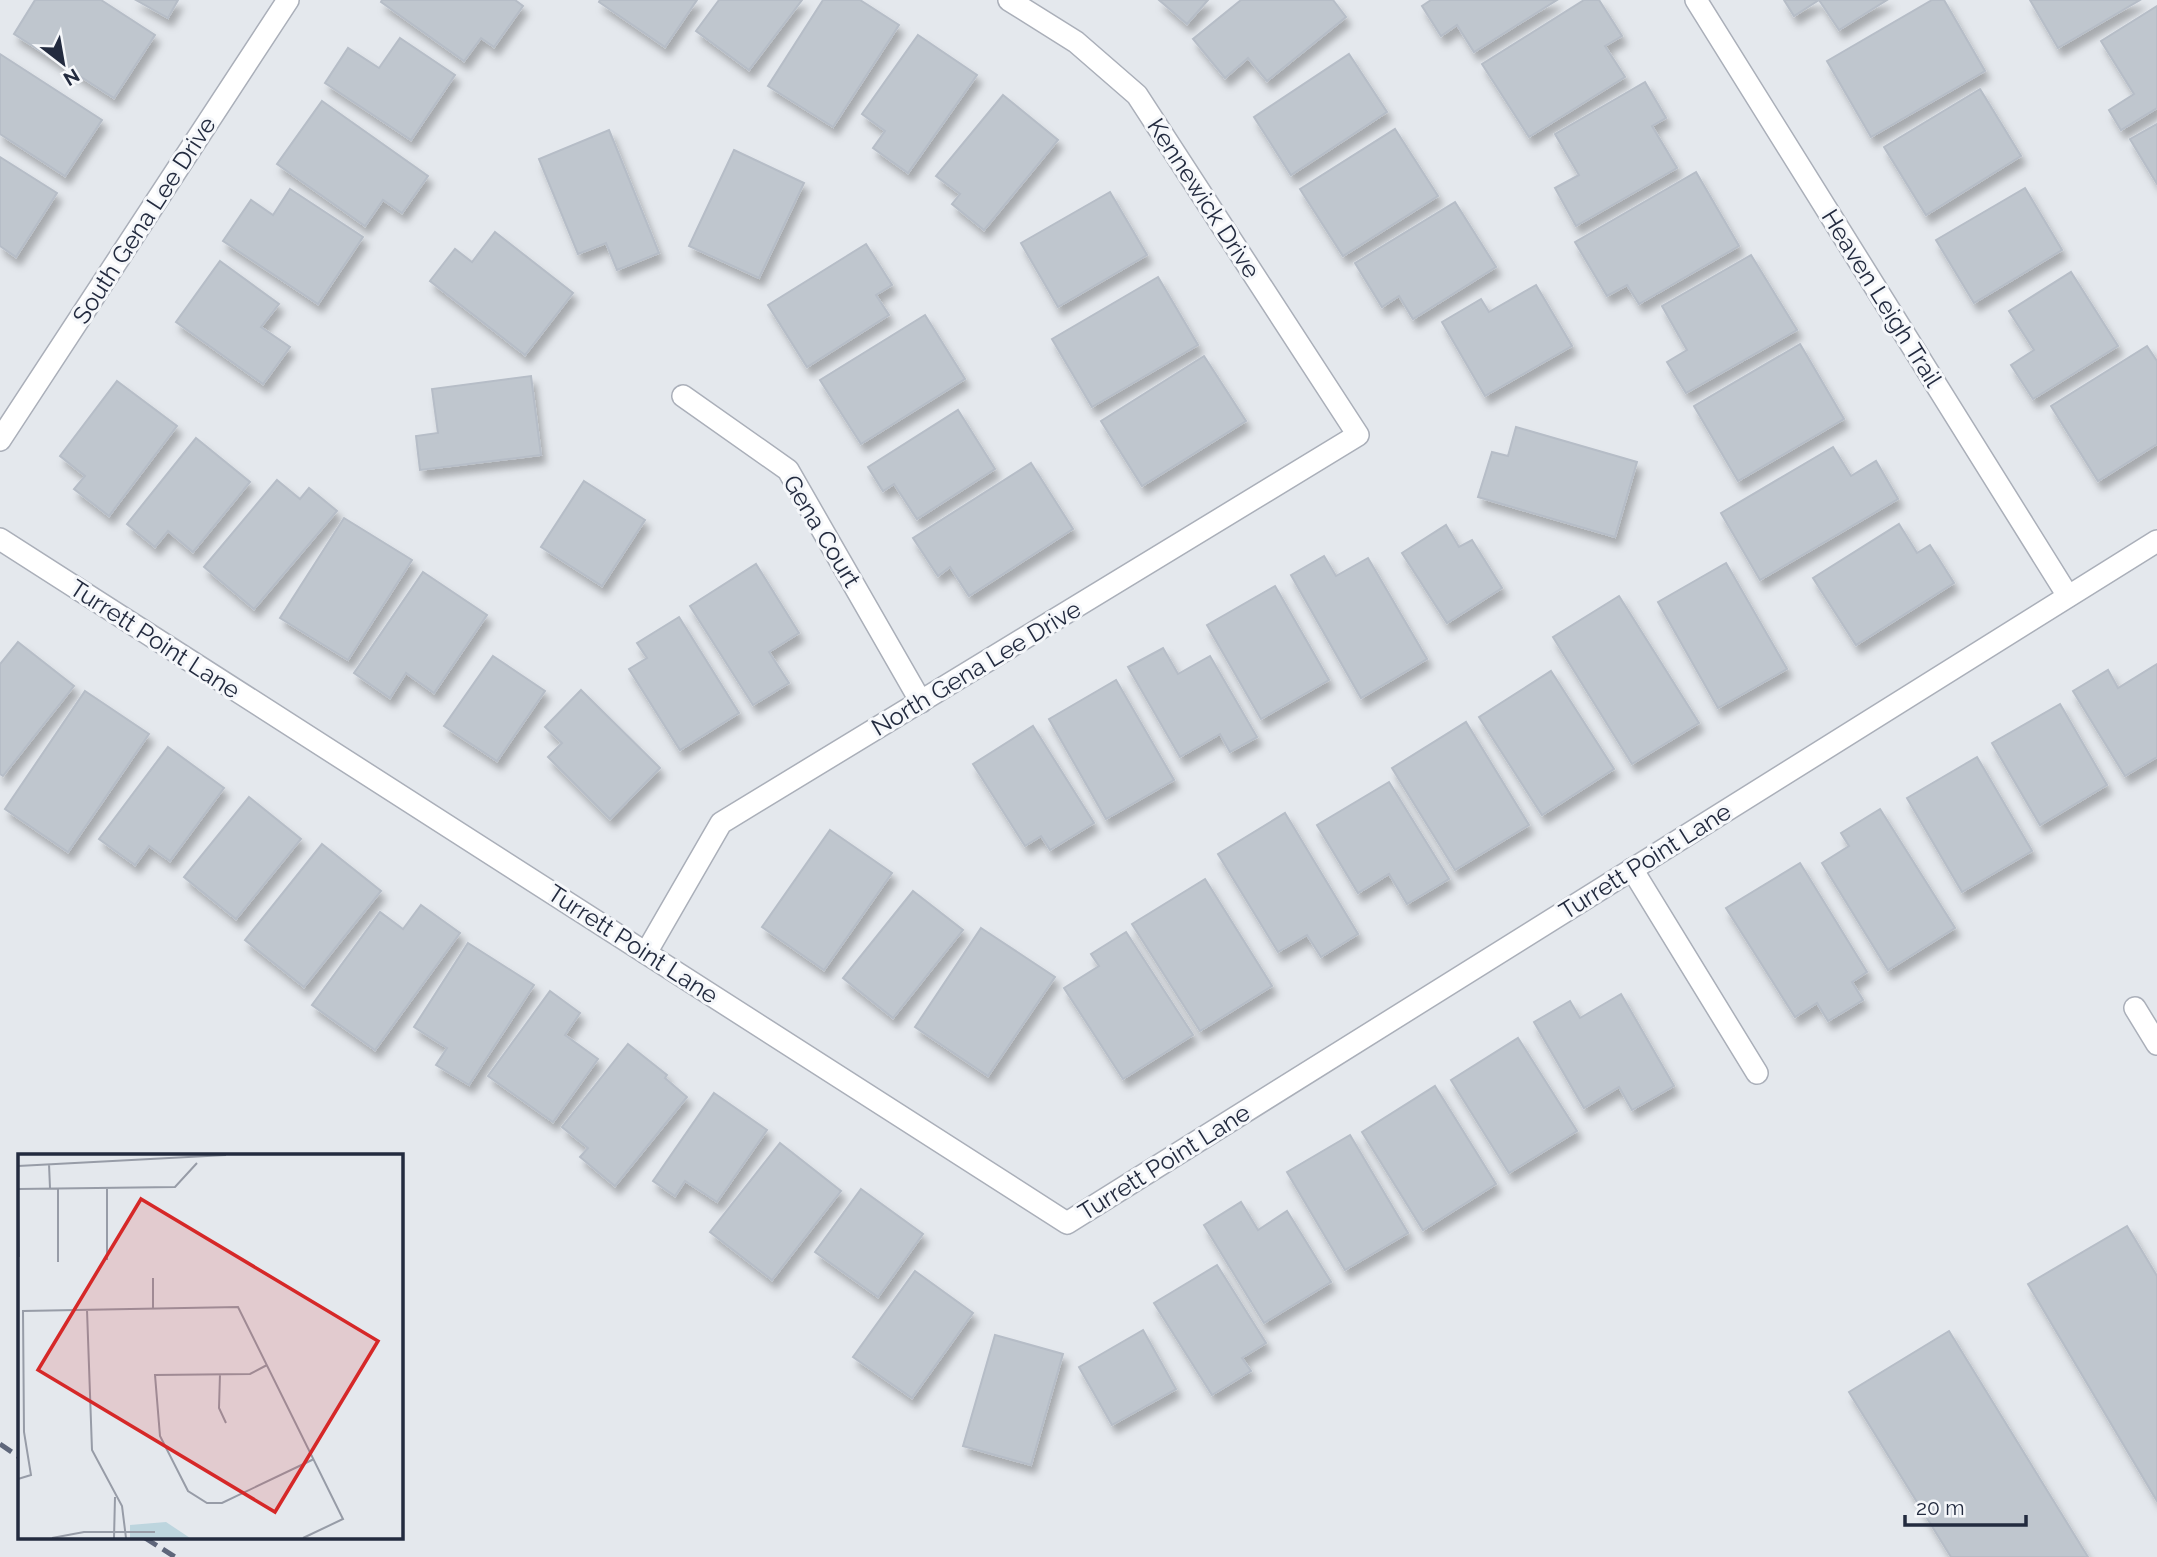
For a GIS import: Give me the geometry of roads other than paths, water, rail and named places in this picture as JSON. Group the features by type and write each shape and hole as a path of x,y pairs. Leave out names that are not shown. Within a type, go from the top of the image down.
{"street":[{"name":"South Gena Lee Drive","path":"0,440 288,0"},
{"name":"Kennewick Drive","path":"1009,0 1076,42 1137,94 1358,435"},
{"name":"Heaven Leigh Trail","path":"1696,0 2068,596"},
{"name":"Gena Court","path":"683,397 788,470 921,702"},
{"name":"North Gena Lee Drive","path":"646,953 722,823 1358,435"},
{"name":"Turrett Point Lane","path":"0,539 1067,1223 2157,541"},
{"path":"1632,869 1757,1073"},
{"path":"2135,1008 2157,1044"}],"railway":[{"path":"0,1444 18,1456"},
{"path":"148,1540 175,1557"}]}
